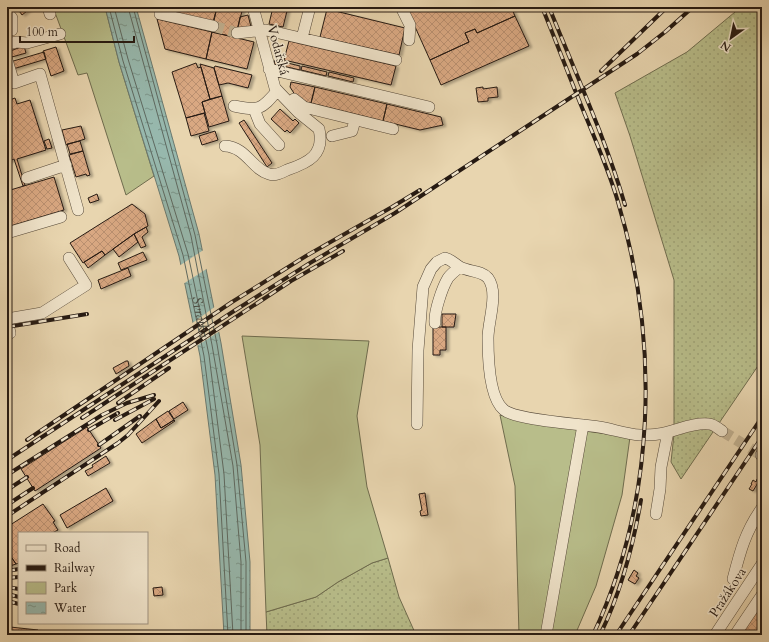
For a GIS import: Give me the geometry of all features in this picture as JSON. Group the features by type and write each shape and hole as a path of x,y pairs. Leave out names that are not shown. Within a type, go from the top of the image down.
{"street":[{"name":"Vodařská","path":"226,146 232,147 241,152 264,172 275,175 302,165 313,157 320,145 319,129 298,112 276,88 269,68 253,7"},
{"path":"302,38 310,7"},
{"path":"401,7 410,25 409,40"},
{"path":"160,11 160,14 213,26"},
{"path":"7,12 12,18 12,30"},
{"path":"237,33 259,29 396,60"},
{"path":"7,44 17,42 27,43 60,34"},
{"path":"7,60 10,85 40,74 78,210"},
{"path":"269,68 429,107"},
{"path":"234,106 250,110 254,109 264,105 276,88 282,88 301,106 393,129"},
{"path":"254,109 260,124 279,145"},
{"path":"332,136 352,131 355,120"},
{"path":"27,178 66,165"},
{"path":"7,232 61,216"},
{"path":"7,334 10,333 7,319 42,313 86,285 69,258"},
{"path":"417,424 418,350 423,287 431,268 441,260 449,259 460,267 487,277 492,289 493,294 488,337 489,353 494,393 500,406 507,412 520,416 640,435 658,434 677,428 704,424 710,424 722,430"},
{"path":"435,324 434,316 442,293 449,278 460,267"},
{"path":"546,635 583,425"},
{"path":"656,514 660,489 661,467 668,432"},
{"path":"733,579 742,544 752,522 762,508"},
{"name":"Pražákova","path":"715,635 762,564"},
{"path":"735,635 762,595"}],"green space":[{"path":"53,7 105,7 119,62 154,176 126,195 87,73 78,75"},
{"path":"741,7 762,7 762,360 681,479 671,462 674,434 674,280 630,136 615,93 687,52"},
{"path":"242,336 369,341 357,416 367,487 388,558 372,563 338,582 316,597 266,612 260,445"},
{"path":"500,415 577,430 630,437 622,495 596,586 575,635 519,635 515,486"},
{"path":"388,558 399,597 416,635 267,635 266,612 316,597 338,582 372,563"}],"water":[{"name":"Svratka","path":"105,7 136,7 199,234 221,343 241,465 250,562 250,635 224,635 215,475 200,356 179,256 119,62"}],"pier":[{"path":"205,249 208,268 183,284 179,266"},
{"path":"216,306 220,331 195,347 191,324"}],"building":[{"path":"32,7 22,15 17,8"},
{"path":"154,7 198,7 216,11 213,22 154,9"},
{"path":"198,7 217,7 216,11"},
{"path":"217,7 243,7 236,35 234,37 212,32"},
{"path":"273,7 288,7 283,27 269,24"},
{"path":"411,7 511,7 515,16 477,33 475,29 465,33 469,42 430,60 407,9"},
{"path":"327,9 405,28 399,55 320,37"},
{"path":"248,15 251,27 237,31 240,17"},
{"path":"515,16 529,46 441,85 430,60 469,42 465,33 475,29 477,33"},
{"path":"157,19 212,32 206,59 165,49"},
{"path":"212,32 254,42 247,69 206,59"},
{"path":"289,41 396,66 391,85 284,60"},
{"path":"24,46 26,53 12,57 10,51"},
{"path":"56,47 64,71 51,76 43,51"},
{"path":"44,52 46,59 13,69 10,62"},
{"path":"275,60 300,66 300,70 274,64"},
{"path":"196,63 198,68 201,67 210,99 202,102 205,113 186,118 172,72"},
{"path":"200,64 214,68 222,96 210,99"},
{"path":"215,66 252,75 248,88 228,83 219,85 214,68"},
{"path":"302,66 327,72 326,76 301,70"},
{"path":"329,72 354,78 353,82 328,76"},
{"path":"291,82 315,87 311,103 299,101 290,87"},
{"path":"315,87 387,104 383,121 311,103"},
{"path":"483,87 483,89 497,87 498,97 488,98 488,101 478,102 476,88"},
{"path":"222,96 229,121 209,127 202,102"},
{"path":"15,98 17,104 30,100 46,150 17,159 25,185 23,186 14,159 7,162 7,101"},
{"path":"387,104 441,117 443,125 420,130 383,121"},
{"path":"280,109 293,121 295,119 299,123 290,133 287,130 285,132 271,119"},
{"path":"204,113 209,131 191,136 186,118"},
{"path":"244,120 272,163 267,167 239,123"},
{"path":"81,126 85,139 66,145 62,130"},
{"path":"215,131 218,140 202,145 199,136"},
{"path":"49,139 52,148 47,149 44,141"},
{"path":"80,141 83,151 70,154 67,144"},
{"path":"83,151 90,175 87,176 86,174 76,177 69,155"},
{"path":"54,177 64,210 7,227 7,191"},
{"path":"97,194 99,200 90,203 88,198"},
{"path":"132,204 145,214 148,226 105,255 102,251 83,263 70,243"},
{"path":"146,227 148,232 142,237 146,246 141,248 134,234"},
{"path":"134,234 138,242 119,257 113,249"},
{"path":"102,251 105,255 88,268 84,262"},
{"path":"143,252 147,260 121,270 118,263"},
{"path":"128,268 131,276 101,289 98,280"},
{"path":"442,314 456,314 454,327 442,327"},
{"path":"433,327 446,327 446,350 440,350 440,355 433,355"},
{"path":"128,361 129,366 116,374 113,368"},
{"path":"183,402 188,410 174,419 169,411"},
{"path":"168,411 174,420 161,428 156,419"},
{"path":"156,419 161,428 174,420 175,421 142,443 136,434"},
{"path":"87,427 101,448 35,491 21,469"},
{"path":"106,456 110,463 88,476 85,471 93,467 92,465"},
{"path":"757,479 759,481 753,491 749,489 753,480 756,482"},
{"path":"106,488 113,501 67,528 60,515"},
{"path":"425,493 428,515 421,516 420,511 422,510 419,494"},
{"path":"43,504 55,521 53,522 58,530 54,532 18,532 18,563 16,564 7,551 7,527"},
{"path":"7,552 16,564 7,567"},
{"path":"634,570 638,573 636,576 639,578 635,584 628,580"},
{"path":"162,587 163,595 154,596 153,588"},
{"path":"762,601 762,635 739,635"},
{"path":"10,627 38,630 37,635 9,635"},
{"path":"38,631 70,635 37,635"}],"tunnel":[{"path":"213,26 237,33"},
{"path":"722,431 761,455"}],"railway":[{"path":"542,7 602,156 618,202 632,256 641,310 645,366 645,421 640,476 629,531 614,584 593,635"},
{"path":"549,7 599,130 625,205"},
{"path":"601,71 667,7"},
{"path":"7,460 234,311 310,263 395,213 637,54 693,7"},
{"path":"27,440 232,302 306,256 420,190"},
{"path":"82,418 291,281 343,251"},
{"path":"7,327 87,314"},
{"path":"118,403 169,368"},
{"path":"7,475 102,415 127,403 154,395"},
{"path":"115,420 154,399"},
{"path":"7,516 118,443 128,435 159,401"},
{"path":"89,430 118,413"},
{"path":"99,445 140,416"},
{"path":"616,635 762,417"},
{"path":"629,635 762,437"},
{"path":"7,490 27,477"},
{"path":"7,505 33,488"},
{"path":"600,635 620,586 634,535 641,500"},
{"path":"7,571 18,569"},
{"path":"7,578 18,577"},
{"path":"7,587 18,589"},
{"path":"7,594 18,597"},
{"path":"7,601 18,604"}]}
